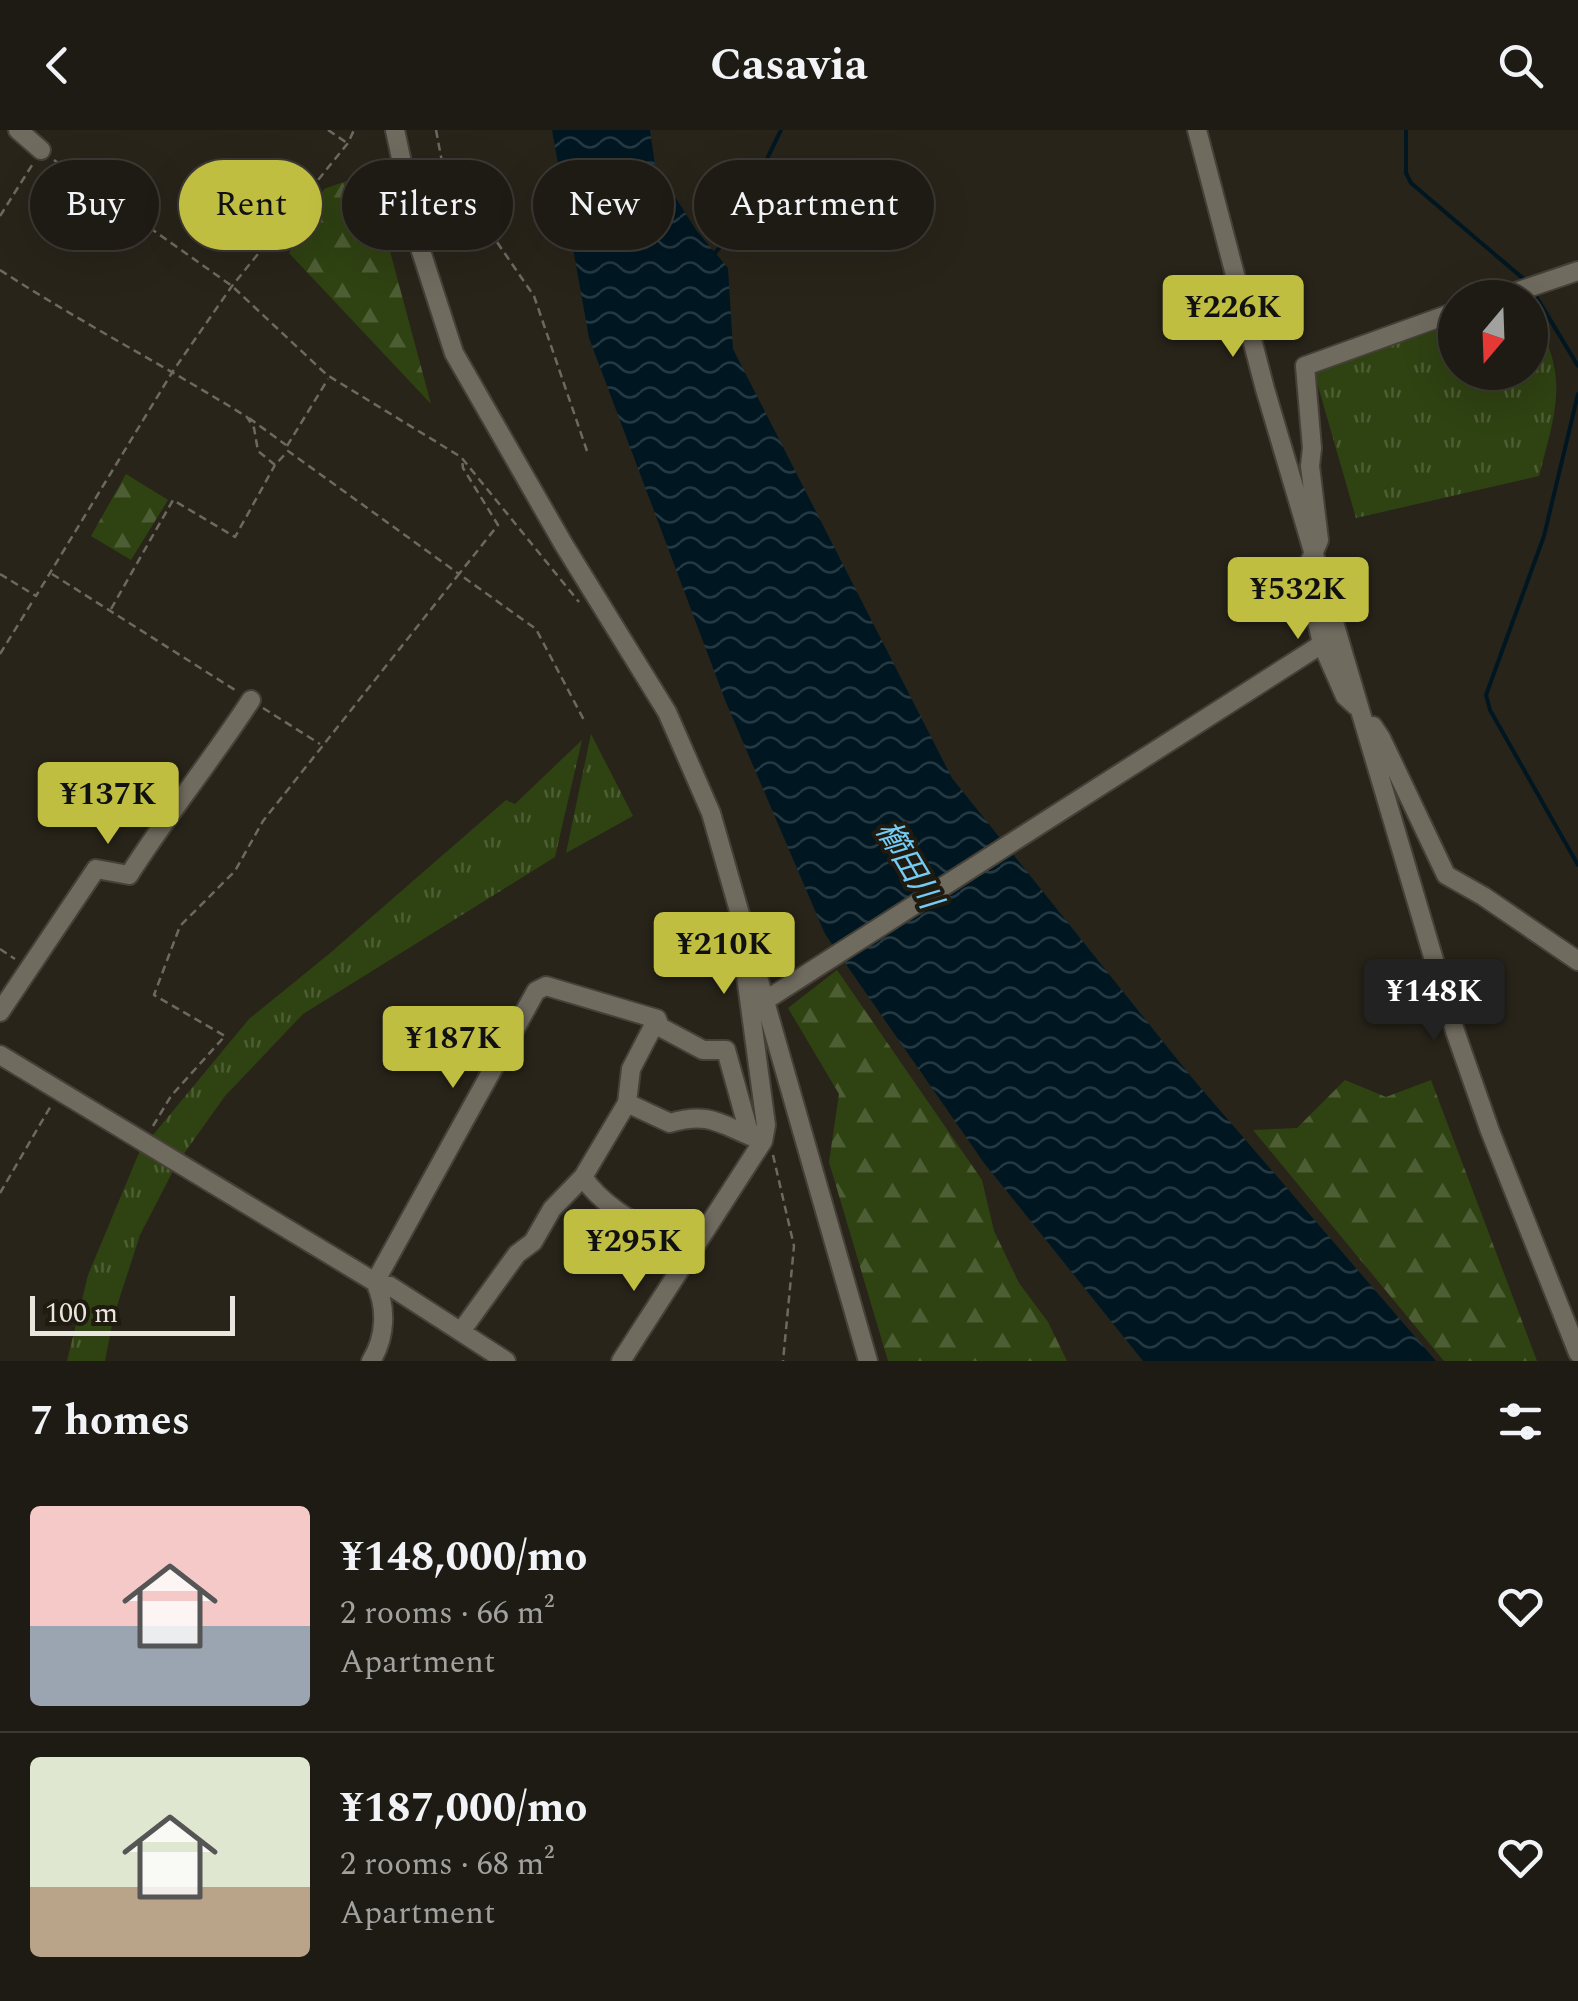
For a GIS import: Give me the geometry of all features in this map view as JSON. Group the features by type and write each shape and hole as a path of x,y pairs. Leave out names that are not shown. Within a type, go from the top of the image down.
{"street":[{"path":"18,130 41,150"},
{"path":"395,130 421,251 454,353 667,712 711,813 745,928 772,996 868,1361"},
{"path":"1197,130 1260,372 1455,1031 1578,1353"},
{"path":"1202,150 1208,130"},
{"path":"1548,280 1578,271"},
{"path":"1438,318 1305,366 1310,466 1319,540 1306,571 1322,644 1346,696 1382,738 1446,875 1578,961"},
{"path":"772,996 1322,644"},
{"path":"0,1012 96,869 129,875 251,700"},
{"path":"621,1361 760,1134 742,951 745,928"},
{"path":"375,1282 536,991 546,986 658,1019"},
{"path":"658,1019 660,1027 704,1050 726,1050 760,1134"},
{"path":"462,1330 517,1254 532,1242 552,1209 583,1177 627,1103 632,1069 658,1019"},
{"path":"0,1055 375,1282 390,1286 506,1361"},
{"path":"627,1103 670,1123 692,1116 705,1117 760,1134"},
{"path":"583,1177 593,1192 612,1206 688,1253"},
{"path":"371,1361 383,1334 382,1296 375,1282"}],"path":[{"path":"328,130 348,144"},
{"path":"0,654 173,371 232,286 348,144 354,130"},
{"path":"436,130 442,162 534,296 587,451"},
{"path":"0,216 41,150 232,286 330,376 461,457 580,604"},
{"path":"0,270 286,441 288,448 536,629 584,722"},
{"path":"110,610 174,500 235,537 330,376"},
{"path":"246,418 254,428 258,452 275,465"},
{"path":"144,1140 170,1096 224,1036 154,996 180,926 235,871 263,821 498,525 463,468 461,457"},
{"path":"51,573 322,746"},
{"path":"0,574 36,596"},
{"path":"0,949 28,972"},
{"path":"0,1193 60,1090"},
{"path":"760,1134 794,1246 783,1361"}],"green space":[{"path":"342,183 342,250 390,250 431,404 289,253 322,250 324,189"},
{"path":"1438,330 1438,390 1548,390 1548,346 1556,392 1539,476 1356,518 1314,372"},
{"path":"126,474 168,500 131,560 91,536"},
{"path":"591,734 633,816 566,853"},
{"path":"582,740 555,857 303,1014 225,1096 183,1155 153,1135 249,1019 506,800 515,804"},
{"path":"837,970 982,1180 994,1231 1019,1283 1048,1322 1067,1361 888,1361 829,1162 839,1094 788,1008"},
{"path":"1345,1080 1386,1097 1431,1080 1537,1361 1444,1361 1253,1130 1297,1128"},
{"path":"141,1148 174,1169 140,1235 114,1315 105,1361 67,1361 88,1275"}],"water":[{"path":"552,130 650,130 654,160 557,160"},
{"name":"櫛田川","path":"674,195 694,227 694,250 713,250 728,268 733,349 952,778 1193,1079 1436,1361 1143,1361 984,1163 825,934 725,700 589,338 573,250 674,250"}],"waterway":[{"path":"715,253 730,235 781,130"},
{"path":"1406,130 1406,173 1411,183 1525,280"},
{"path":"1548,316 1578,366"},
{"path":"1578,394 1544,536 1486,695 1490,710 1578,865"}]}
